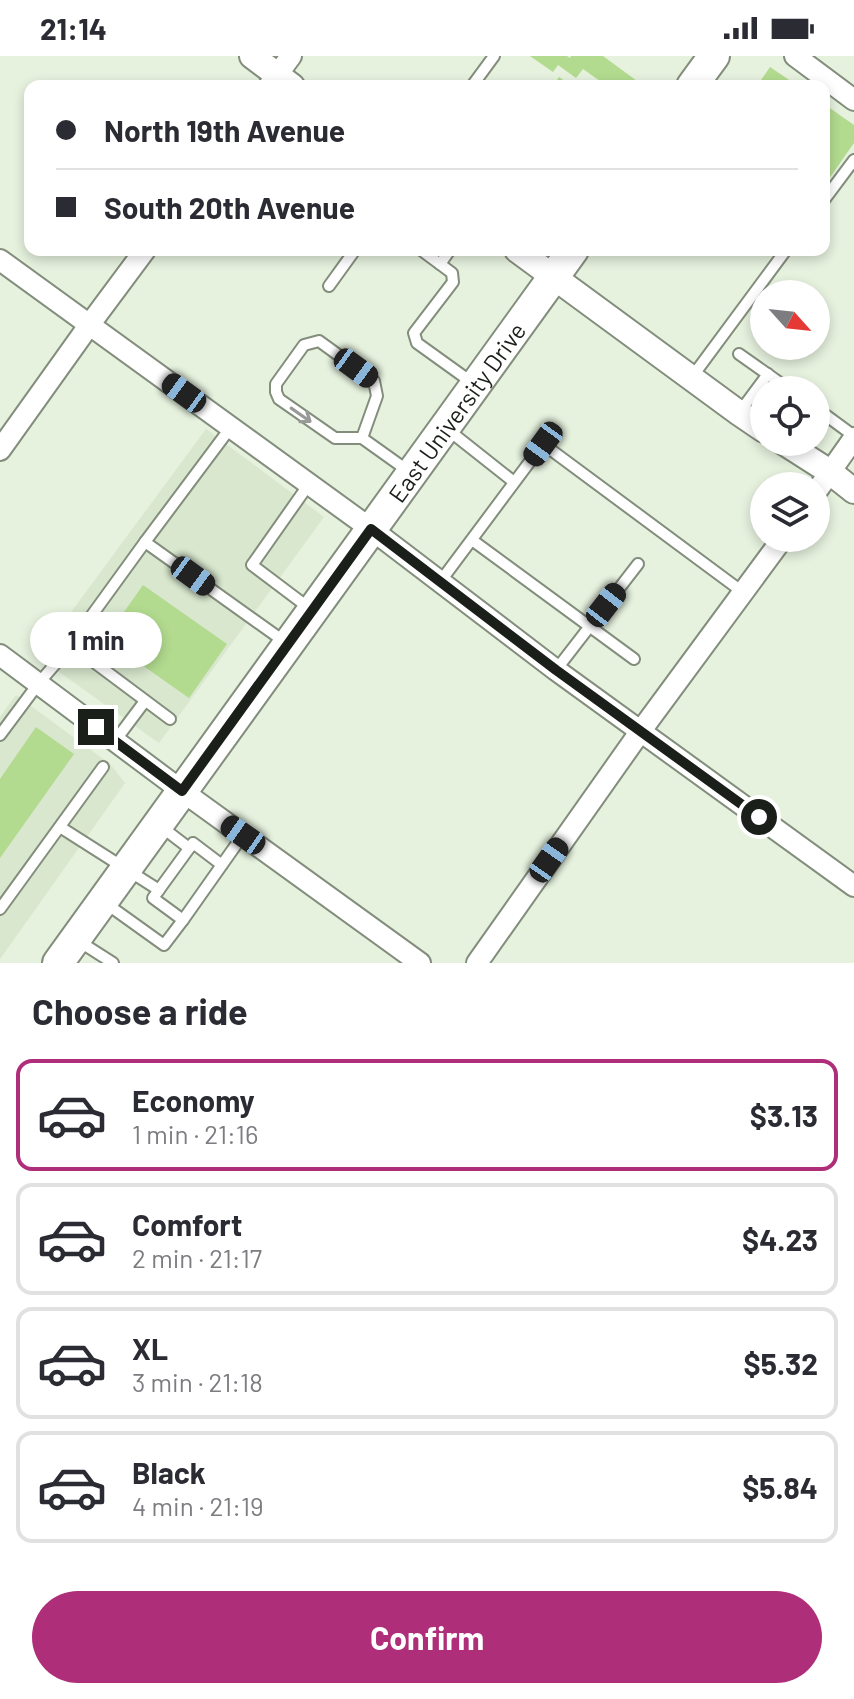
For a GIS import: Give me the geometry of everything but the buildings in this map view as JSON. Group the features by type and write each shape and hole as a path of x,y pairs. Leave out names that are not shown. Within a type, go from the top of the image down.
{"main road":[{"path":"696,80 714,56"},
{"name":"East University Drive","path":"66,951 569,256"}],"street":[{"path":"252,56 282,76"},
{"path":"795,56 827,80"},
{"path":"830,82 854,100"},
{"path":"0,450 141,256"},
{"path":"525,256 750,420"},
{"path":"0,260 854,886"},
{"path":"830,472 854,437"},
{"path":"797,456 813,472"},
{"path":"830,484 854,491"},
{"path":"477,963 640,732 773,552"},
{"path":"0,655 420,963"}],"lane":[{"path":"476,80 494,56"},
{"path":"830,192 854,160"},
{"path":"329,286 351,256"},
{"path":"429,256 452,273 453,282 414,333 417,343 476,385"},
{"path":"440,264 446,256"},
{"path":"691,378 778,256"},
{"path":"362,438 377,396 374,381 319,341 304,345 276,384 279,399 335,438 362,438 412,473"},
{"path":"739,354 771,376"},
{"path":"739,413 768,374"},
{"path":"830,419 854,437"},
{"path":"0,735 71,645 231,427"},
{"path":"445,428 514,482"},
{"path":"440,582 543,444 744,593"},
{"path":"309,484 252,565 313,611"},
{"path":"472,540 634,659"},
{"path":"145,542 288,644"},
{"path":"556,670 638,564"},
{"path":"71,645 170,719"},
{"path":"115,741 145,701"},
{"path":"0,909 103,767"},
{"path":"158,824 189,848"},
{"path":"60,827 159,890"},
{"path":"102,901 164,945 243,835"},
{"path":"183,920 153,898 193,843 222,865"},
{"path":"189,886 201,894"},
{"path":"66,951 113,963"}],"shaded area":[{"path":"206,429 324,517 159,743 38,657"},
{"path":"16,695 110,764 125,783 0,959 0,717"}],"route":[{"path":"96,727 182,791 371,529 556,670 759,817"}]}
